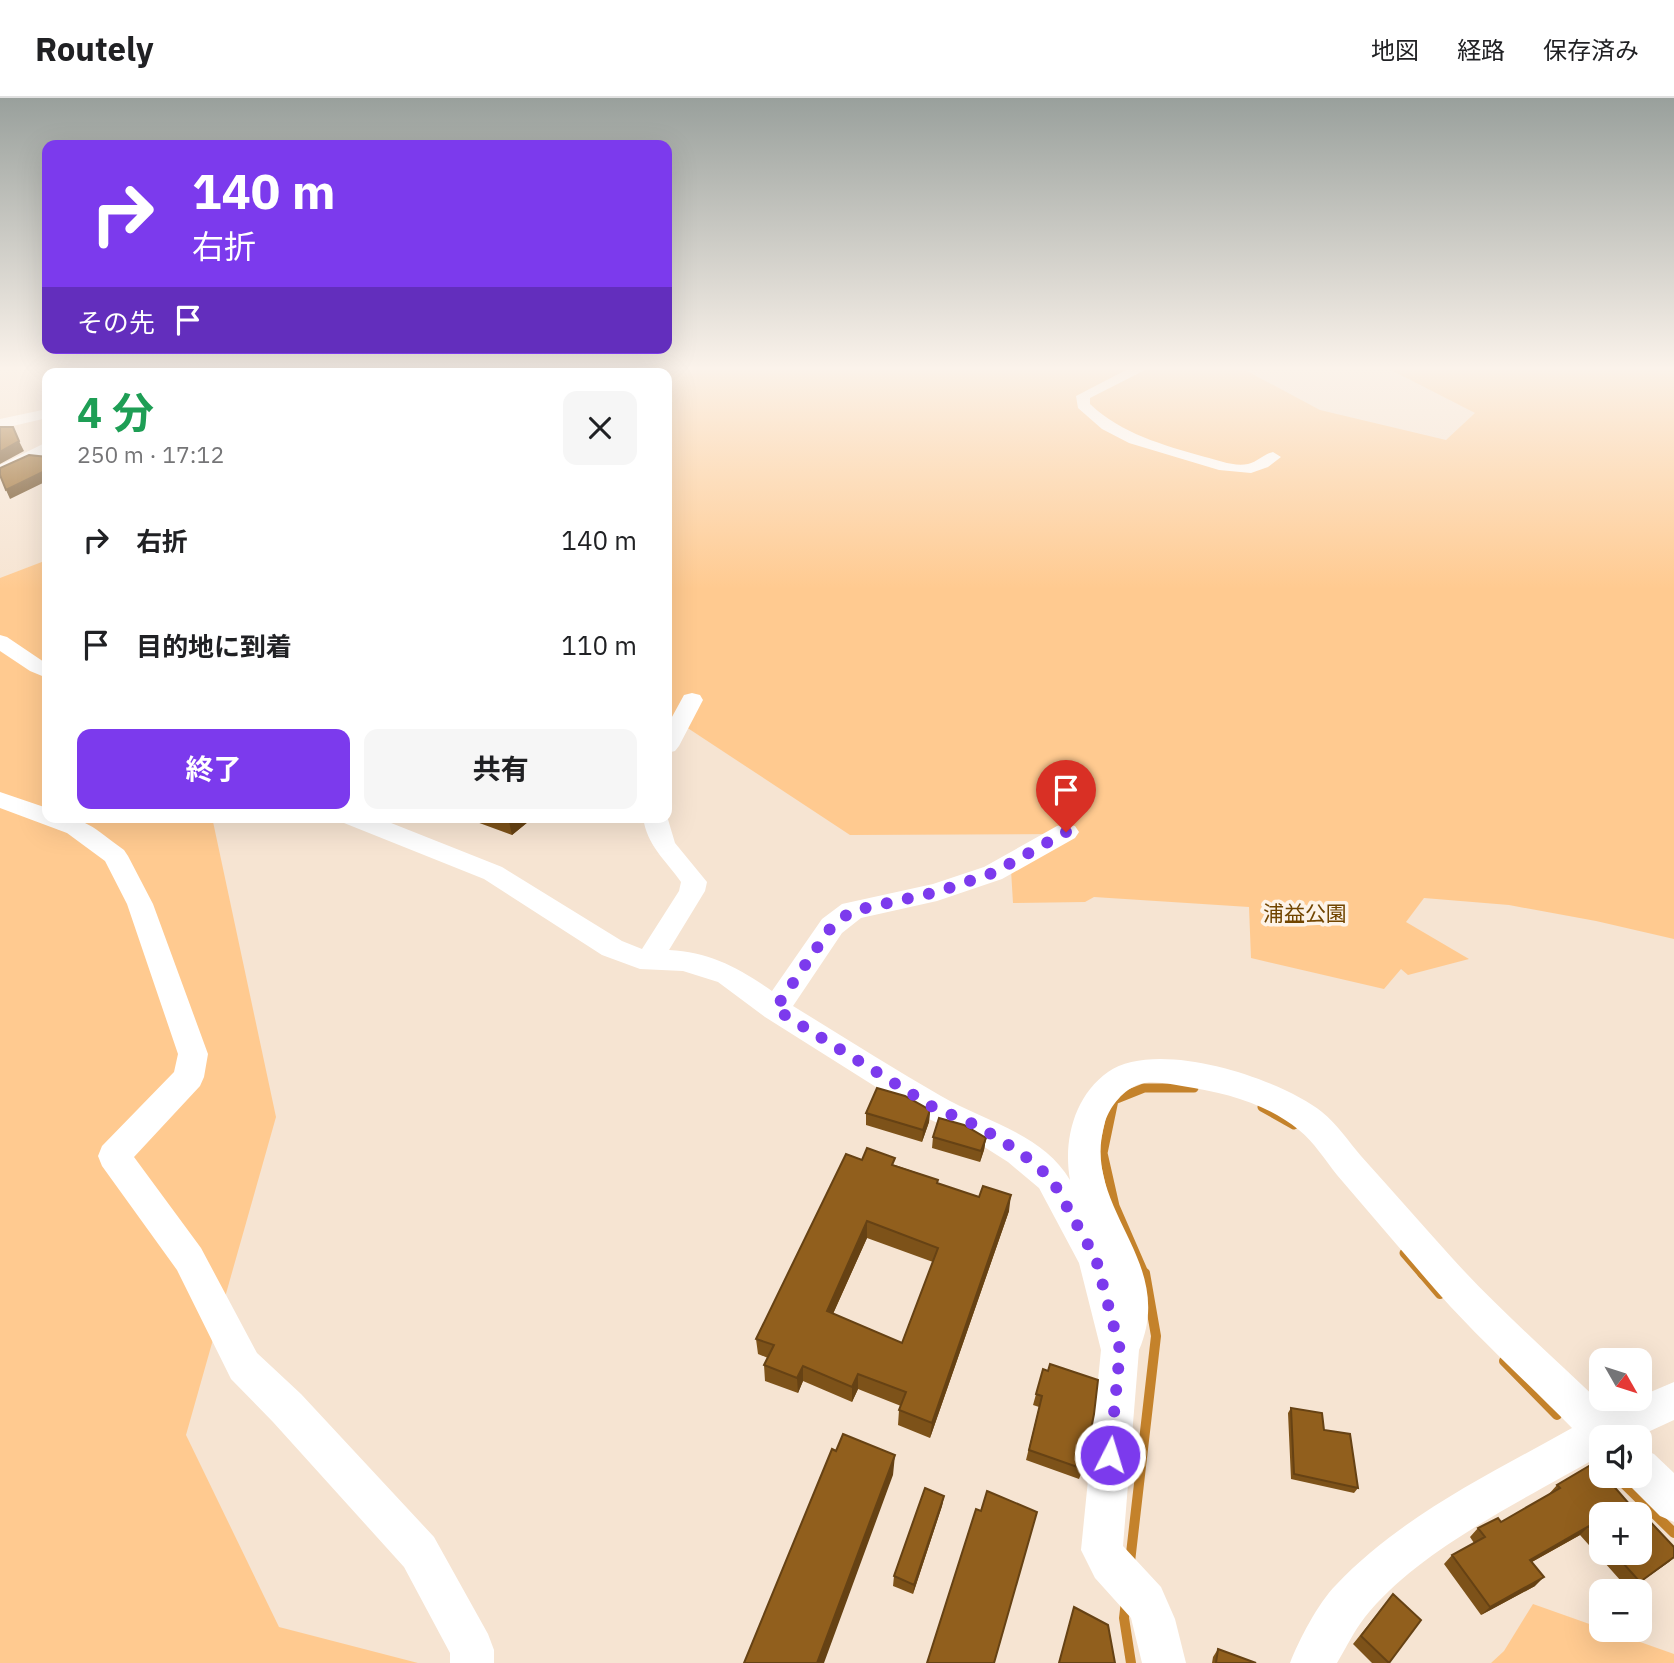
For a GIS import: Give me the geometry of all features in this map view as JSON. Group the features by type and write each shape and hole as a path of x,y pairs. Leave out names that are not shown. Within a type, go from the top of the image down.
{"street":[{"path":"1147,443 1227,468 1246,469 1263,464 1273,457"},
{"path":"0,471 42,450"},
{"path":"0,641 42,670"},
{"path":"672,737 692,700"},
{"path":"0,800 42,814"},
{"path":"66,823 76,827 115,856 140,904 193,1055 189,1077 114,1156 189,1259 244,1366 287,1408 419,1552 472,1650 472,1663"},
{"path":"368,823 493,873 612,948 640,959 684,961 711,967 728,975 775,1009 933,1107 978,1126 1010,1146 1051,1178 1096,1259 1120,1350"},
{"path":"650,959 692,891 694,882 689,872 668,854 656,823"},
{"path":"775,1009 832,926 852,911 937,892 993,873 1066,832"},
{"path":"1164,1663 1157,1628 1143,1597 1110,1567 1102,1549 1120,1350 1131,1314 1127,1274 1086,1180 1083,1148 1091,1112 1101,1093 1116,1080 1135,1072 1159,1070 1239,1083 1290,1106 1312,1123 1442,1272 1596,1425"},
{"path":"1624,1425 1674,1401"},
{"path":"1312,1663 1349,1602 1395,1558 1447,1522 1589,1443"},
{"path":"1652,1480 1674,1502"}],"green space":[{"name":"浦益公園","path":"672,443 1674,443 1674,939 1509,905 1424,898 1406,922 1469,959 1408,975 1401,969 1384,989 1251,958 1249,907 1094,897 1085,902 1013,903 1011,870 1073,834 850,835 672,720"},
{"path":"42,562 42,823 213,823 276,1117 186,1435 279,1627 418,1663 0,1663 0,578"},
{"path":"1533,1604 1589,1624 1589,1642 1640,1642 1674,1654 1674,1663 1491,1663 1504,1651"}],"building":[{"path":"0,443 15,443 0,452"},
{"path":"29,455 42,456 42,472 6,490 0,468"},
{"path":"877,1088 905,1096 930,1110 923,1130 866,1113"},
{"path":"939,1118 964,1125 986,1138 981,1151 933,1137"},
{"path":"867,1148 895,1158 892,1165 979,1197 983,1186 1011,1195 932,1423 899,1410 906,1392 858,1374 852,1387 803,1366 797,1378 764,1365 774,1345 756,1339 846,1154 862,1160","holes":["867,1221 938,1248 902,1343 827,1311"]},
{"path":"1050,1364 1098,1380 1083,1469 1029,1450 1042,1396 1036,1394 1043,1369 1048,1371"},
{"path":"1291,1408 1322,1413 1324,1430 1350,1434 1358,1488 1294,1474"},
{"path":"843,1434 895,1455 817,1663 744,1663 832,1449 836,1451"},
{"path":"1589,1466 1589,1488 1615,1488 1628,1502 1589,1502 1589,1526 1530,1560 1544,1577 1490,1607 1452,1555 1485,1537 1478,1528 1498,1518 1501,1522 1560,1488 1557,1485"},
{"path":"925,1488 944,1496 914,1585 894,1576"},
{"path":"987,1491 1037,1512 994,1663 927,1663 976,1509 981,1511"},
{"path":"1652,1524 1674,1547 1674,1557 1644,1579 1637,1579 1625,1565 1652,1565"},
{"path":"1393,1594 1421,1620 1389,1663 1361,1636"},
{"path":"1074,1607 1108,1625 1115,1663 1059,1663"},
{"path":"1218,1649 1256,1663 1216,1663"}],"waterway":[{"path":"1145,1275 1115,1206 1103,1153 1114,1100 1144,1088 1194,1088"},
{"path":"1262,1107 1294,1125"},
{"path":"1404,1253 1423,1275"},
{"path":"1130,1562 1156,1336 1145,1273"},
{"path":"1422,1273 1440,1294"},
{"path":"1504,1361 1557,1415"},
{"path":"1628,1488 1674,1533"},
{"path":"1126,1601 1124,1618 1131,1663"}],"route":[{"path":"1066,832 993,873 937,892 852,911 832,926 775,1009 933,1107 978,1126 1020,1152 1051,1178 1096,1259 1120,1350 1110,1455"}]}
